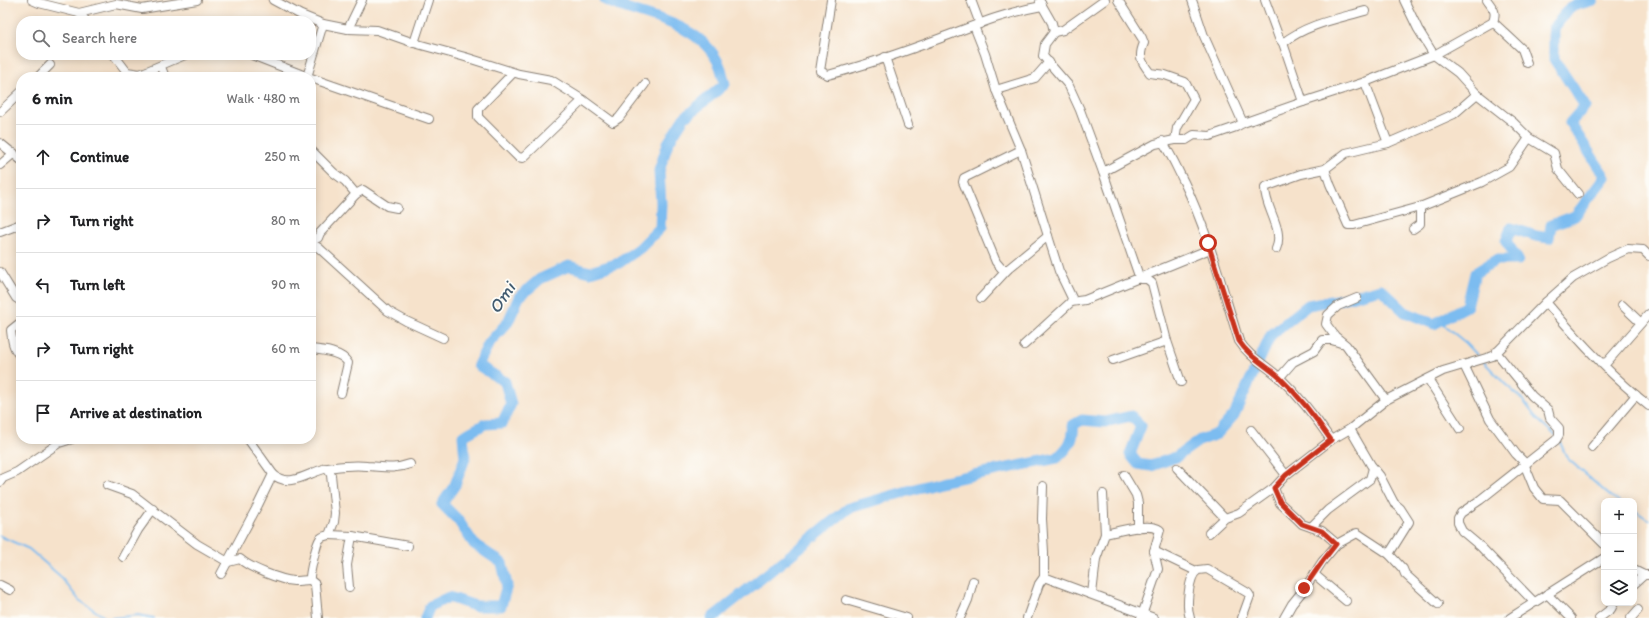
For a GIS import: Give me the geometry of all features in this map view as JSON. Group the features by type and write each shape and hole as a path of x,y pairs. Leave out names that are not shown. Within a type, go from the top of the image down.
{"street":[{"path":"32,0 80,13 116,4 142,9 180,2 195,2 197,0"},
{"path":"273,0 303,16"},
{"path":"348,29 362,0"},
{"path":"414,43 428,0"},
{"path":"831,0 820,71 828,74 885,57 1026,9 1042,6 1040,2"},
{"path":"971,0 996,90 1020,150 1059,271 1072,298 1071,302"},
{"path":"1105,0 1063,30 1054,32 1045,44 1043,56 1069,86 1080,110 1140,279"},
{"path":"1118,0 1142,38 1144,43 1140,51 1141,61 1150,73 1166,75 1185,82 1194,99 1177,128 1175,140"},
{"path":"1192,0 1204,36 1243,123"},
{"path":"1265,0 1279,38 1283,43 1303,102"},
{"path":"1103,172 1155,144 1175,140 1186,140 1194,135 1210,136 1303,102 1365,82 1434,55 1492,22 1495,15 1494,10 1487,0"},
{"path":"1406,1 1418,29 1434,55 1458,73 1476,94 1514,123 1529,138 1554,154 1558,169 1578,194"},
{"path":"1040,2 1052,23 1054,32"},
{"path":"1283,43 1294,34 1309,27 1365,11"},
{"path":"316,21 348,29 376,30 513,73 550,80 583,100 613,122 619,118 645,84"},
{"path":"1492,22 1522,49 1527,63"},
{"path":"316,49 323,24"},
{"path":"885,57 908,125"},
{"path":"118,60 127,72"},
{"path":"146,72 175,60"},
{"path":"265,60 295,72"},
{"path":"309,72 313,60"},
{"path":"996,90 1035,78 1049,62"},
{"path":"43,72 50,65"},
{"path":"161,67 163,72"},
{"path":"513,73 478,110 478,117 518,156 523,158 583,100"},
{"path":"316,80 429,118"},
{"path":"1365,82 1388,143"},
{"path":"1276,249 1278,244 1277,230 1265,195 1265,187 1300,174 1325,169 1346,153 1388,143 1454,114 1476,94"},
{"path":"0,112 16,97"},
{"path":"1325,169 1348,225 1354,225 1420,206 1482,182 1509,167 1529,138"},
{"path":"1162,142 1168,150 1194,204 1205,231 1239,341 1246,352 1279,378 1312,412 1331,440"},
{"path":"0,143 14,153 0,165"},
{"path":"1008,269 1002,268 996,262 963,182 964,178 1020,150"},
{"path":"316,155 334,173 345,181 356,194"},
{"path":"316,238 318,238 320,233 356,194 363,190 387,206 397,208"},
{"path":"1413,229 1420,224 1420,206"},
{"path":"0,232 16,226"},
{"path":"981,298 1008,269 1048,236"},
{"path":"316,246 388,311 443,338"},
{"path":"1024,346 1071,302 1085,300 1140,279 1210,249"},
{"path":"1209,534 1225,518 1239,513 1274,488 1286,475 1331,440 1350,429 1386,400 1444,372 1493,356 1546,302 1573,278 1608,258 1628,249 1643,250 1649,256"},
{"path":"0,272 16,298"},
{"path":"1140,279 1146,279 1152,283 1167,341 1181,382"},
{"path":"1357,298 1338,306 1328,315 1326,324 1335,336 1346,345 1386,400"},
{"path":"1546,302 1602,363 1636,396 1649,406"},
{"path":"1622,305 1641,323"},
{"path":"1602,363 1607,362 1649,314"},
{"path":"16,326 11,330 12,341 16,352"},
{"path":"1279,378 1293,362 1314,350 1322,340 1332,340 1346,345"},
{"path":"1113,360 1167,341"},
{"path":"316,350 338,355 346,359 348,363 341,393"},
{"path":"1496,352 1532,396 1548,410 1550,418 1559,428 1557,438 1480,500 1461,512 1458,518 1458,523 1462,531 1481,547 1534,602"},
{"path":"1464,365 1490,419 1525,465 1534,488 1543,499 1560,500 1601,541"},
{"path":"1428,379 1460,429"},
{"path":"1592,447 1636,396"},
{"path":"1350,429 1373,468 1380,476 1394,503 1400,508 1409,522 1389,554"},
{"path":"1251,430 1286,475"},
{"path":"0,482 3,478 18,472 58,444"},
{"path":"252,444 276,477 291,481 325,468 366,466 394,469 410,464"},
{"path":"325,468 331,475 335,513 334,522 329,535"},
{"path":"1177,468 1225,518"},
{"path":"1311,526 1328,510 1370,479 1373,468"},
{"path":"221,574 273,474"},
{"path":"1124,475 1136,495 1138,504 1138,528"},
{"path":"107,485 132,494 198,544 228,562 240,559 245,564 278,577 293,581 310,580"},
{"path":"1027,618 1039,584 1044,577 1042,519 1043,486"},
{"path":"1274,488 1280,502 1302,524 1322,531 1336,544"},
{"path":"1092,594 1096,559 1106,534 1103,494"},
{"path":"123,557 152,509"},
{"path":"1106,534 1138,528 1156,527 1160,530 1154,551 1158,569 1141,616"},
{"path":"1284,618 1292,604 1336,544 1357,533 1389,554 1403,569 1405,574 1438,604"},
{"path":"318,618 317,590 315,584 310,580 309,574 315,555 316,544 319,539 329,535 352,536 408,546"},
{"path":"349,587 347,566 352,536"},
{"path":"1154,551 1196,571 1207,569 1248,593 1250,596 1242,618"},
{"path":"1514,617 1534,602 1601,560"},
{"path":"1190,618 1187,611 1188,595 1192,575 1196,571"},
{"path":"1314,574 1346,601"},
{"path":"1637,582 1646,575"},
{"path":"1044,577 1092,594 1141,616 1154,618"},
{"path":"960,618 968,600 973,581"},
{"path":"0,585 10,590"},
{"path":"1547,594 1571,618"},
{"path":"846,600 907,618"},
{"path":"1599,618 1611,609 1612,606"},
{"path":"1631,618 1638,610"}],"waterway":[{"name":"Omi","path":"425,618 430,606 449,597 475,606 501,606 507,585 502,563 474,544 458,520 442,504 455,485 465,458 463,436 485,424 502,423 511,404 505,382 478,365 489,343 508,322 519,297 540,279 569,266 590,272 619,263 640,248 660,228 661,204 659,171 668,143 684,118 725,84 719,64 710,49 698,38 669,22 605,0"},
{"path":"712,618 849,508 939,482 1057,458 1070,444 1073,435 1073,425 1082,420 1105,422 1131,416 1141,426 1130,454 1138,464 1151,466 1176,457 1200,440 1217,434 1234,415 1271,335 1308,305 1342,299 1381,289 1405,312 1434,324 1467,306 1475,273 1496,260 1518,260 1506,241 1511,228 1536,236 1549,238 1551,225 1575,216 1605,177 1570,123 1585,106 1554,59 1554,28 1570,7 1593,0"},
{"path":"1443,319 1445,326 1466,343 1480,358"},
{"path":"1483,361 1522,399 1537,419 1555,435"},
{"path":"1559,440 1567,458 1614,498"},
{"path":"1637,512 1649,520"},
{"path":"0,536 29,549 60,576 79,600 106,618"},
{"path":"112,618 138,615 154,618"}],"route":[{"path":"1208,243 1239,341 1246,352 1279,378 1312,412 1331,440 1286,475 1274,488 1280,502 1302,524 1322,531 1336,544 1304,588"}]}
